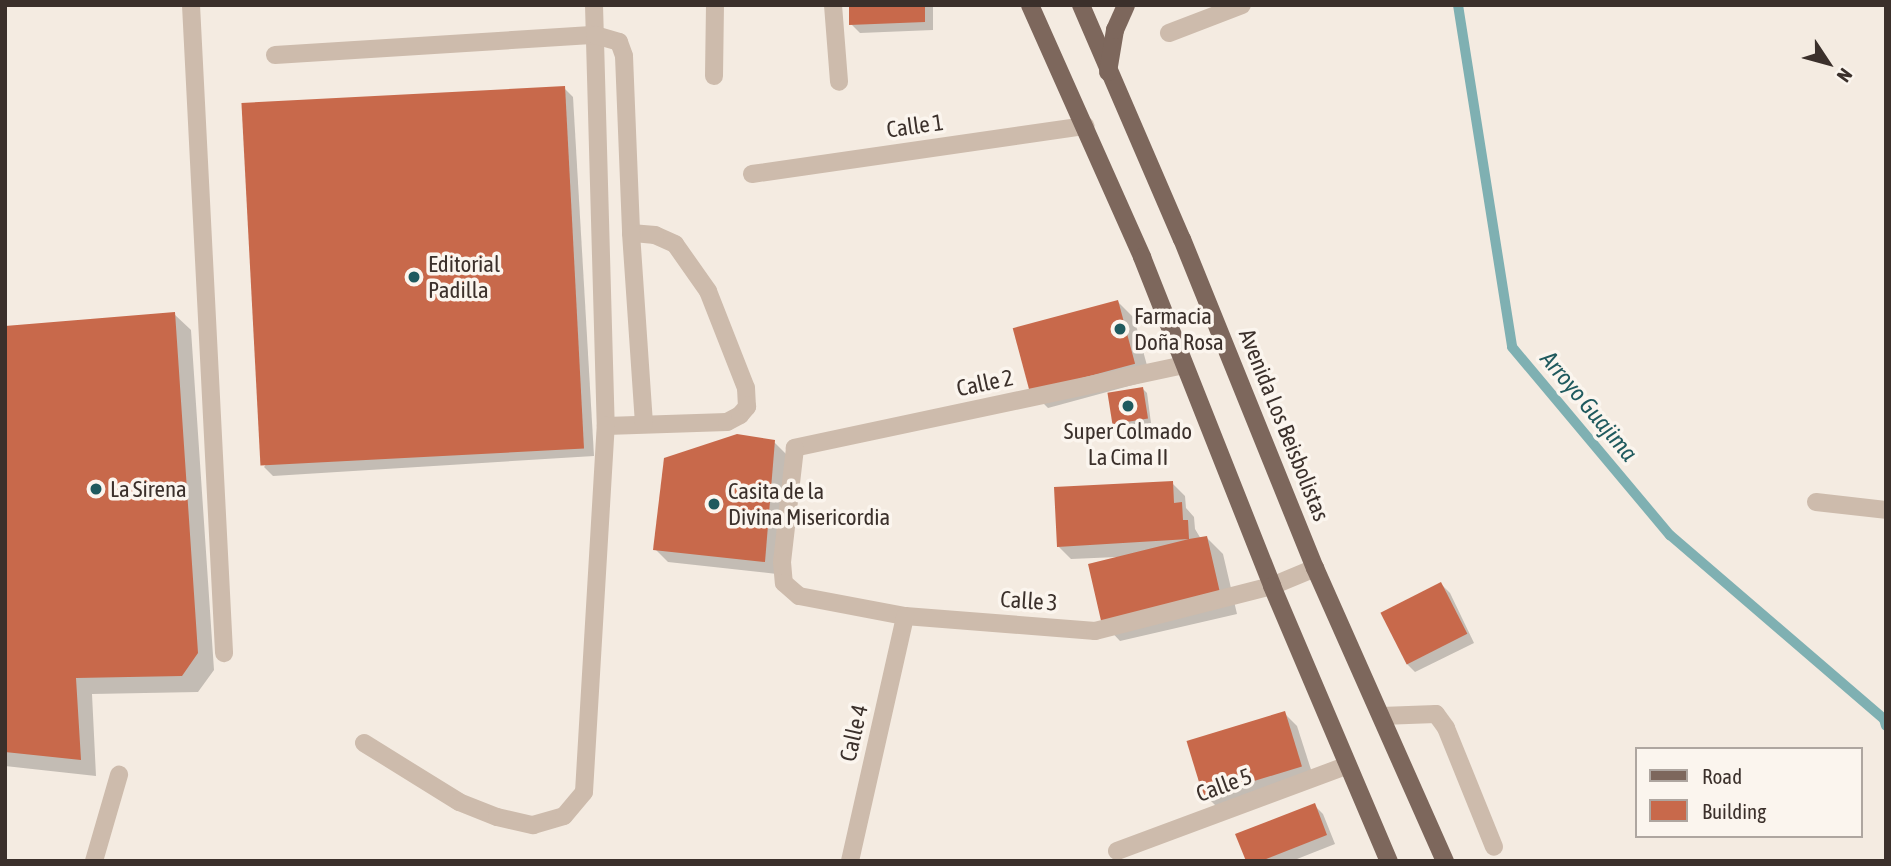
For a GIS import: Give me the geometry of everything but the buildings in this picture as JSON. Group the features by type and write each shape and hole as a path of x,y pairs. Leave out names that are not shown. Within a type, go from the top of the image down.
{"main road":[{"path":"1021,5 1040,26"},
{"path":"1030,5 1086,126 1272,586 1389,861"},
{"name":"Avenida Los Beisbolistas","path":"1081,5 1182,239 1315,568 1445,861"},
{"path":"1108,72 1115,30 1126,5"}],"street":[{"path":"191,5 224,653"},
{"path":"365,743 460,802 497,817 533,825 544,822 564,816 584,792 606,426 594,5"},
{"path":"713,76 715,5"},
{"path":"833,5 839,82"},
{"path":"1168,33 1242,5"},
{"path":"275,55 595,35 619,42 624,56 631,233 645,424"},
{"name":"Calle 1","path":"751,174 1086,126"},
{"path":"606,426 727,422 747,407 746,388 708,291 674,244 655,235 631,233"},
{"name":"Calle 2","path":"784,583 782,562 795,448 1184,365"},
{"path":"1816,502 1886,510"},
{"name":"Calle 3","path":"784,583 799,596 905,616 1095,631 1272,586 1315,568"},
{"name":"Calle 4","path":"850,861 905,616"},
{"path":"1381,716 1436,714 1446,728 1494,847"},
{"name":"Calle 5","path":"1117,851 1348,765"},
{"path":"94,861 119,775"}],"waterway":[{"name":"Arroyo Guajima","path":"1458,5 1512,347 1670,535 1884,719 1886,726"}],"place":[{"name":"Editorial Padilla","path":"414,277"},
{"name":"Farmacia Doña Rosa","path":"1120,329"},
{"name":"Super Colmado La Cima II","path":"1128,406"},
{"name":"La Sirena","path":"96,489"},
{"name":"Casita de la Divina Misericordia","path":"714,504"}]}
